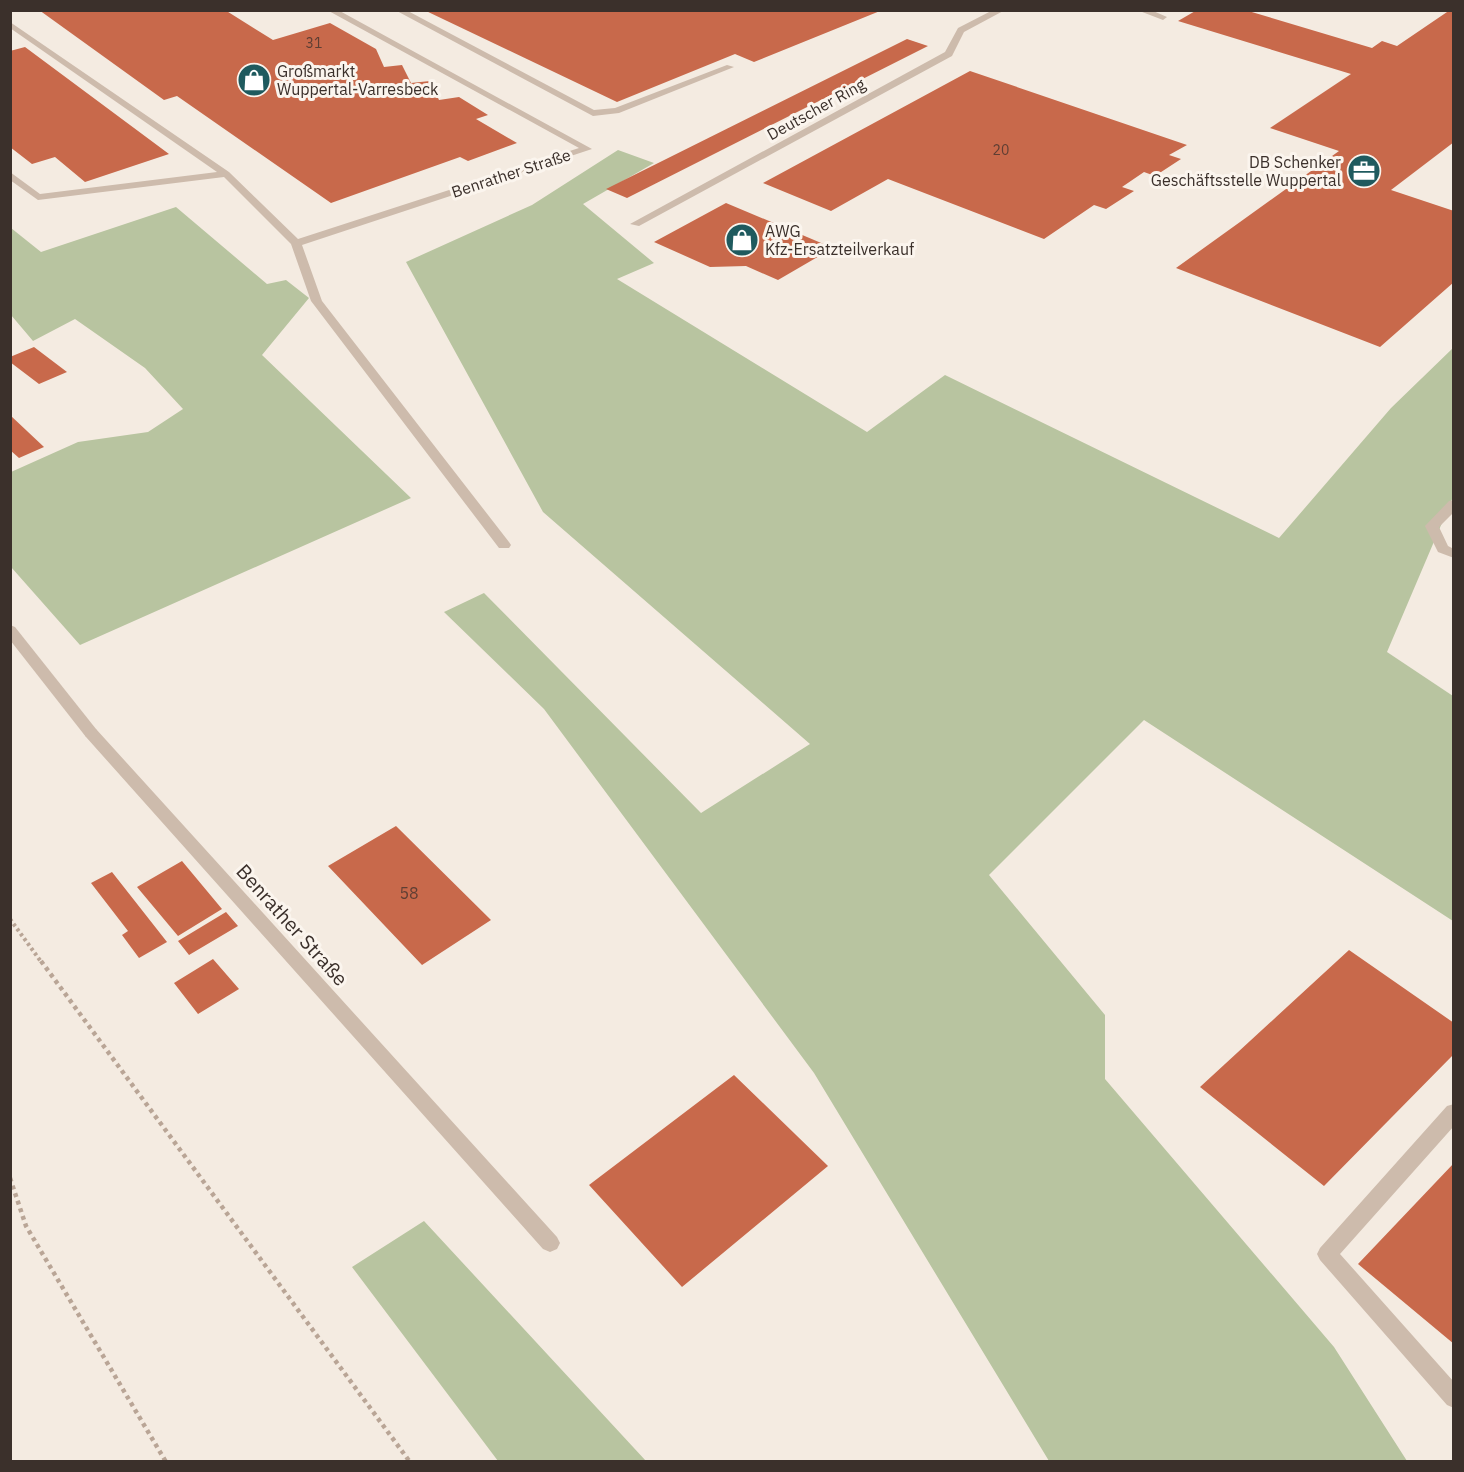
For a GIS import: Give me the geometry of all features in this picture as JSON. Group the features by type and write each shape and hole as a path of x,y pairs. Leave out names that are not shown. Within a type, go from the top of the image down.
{"street":[{"name":"Benrather Straße","path":"296,243 587,149 332,10"},
{"path":"399,10 593,113 616,111 730,67"},
{"name":"Deutscher Ring","path":"635,224 949,54 961,30 1001,10"},
{"path":"1141,10 1162,17"},
{"path":"10,24 226,174 296,243 317,301 504,545"},
{"path":"10,175 38,197 226,174"},
{"path":"1454,504 1432,526 1443,549 1454,554"},
{"name":"Benrather Straße","path":"10,630 91,733 550,1243"},
{"path":"1454,1112 1327,1254 1454,1398"}],"path":[{"path":"10,919 410,1461"},
{"path":"10,1178 26,1226 166,1461"}],"green space":[{"path":"618,150 654,163 583,204 654,263 617,279 867,432 945,375 1279,538 1391,408 1453,348 1453,497 1387,652 1453,696 1453,921 1144,720 989,875 1105,1015 1105,1079 1334,1347 1407,1461 1049,1461 814,1073 544,709 444,612 484,593 701,813 810,744 543,512 406,262 532,205"},
{"path":"176,207 267,284 286,280 309,298 262,355 411,498 80,645 11,567 11,472 78,442 148,432 183,409 145,368 75,319 33,341 11,315 11,228 41,252"},
{"path":"424,1221 646,1461 498,1461 352,1267"}],"building":[{"path":"39,10 225,10 273,40 330,23 376,49 384,67 402,65 411,83 430,81 439,100 459,97 488,115 476,119 517,143 468,161 460,157 331,203 177,96 164,100"},
{"path":"424,10 880,11 754,62 735,54 617,102"},
{"name":"DB Schenker Geschäftsstelle Wuppertal","path":"1197,10 1245,10 1372,48 1382,41 1397,46 1450,10 1454,10 1454,142 1391,190 1454,211 1454,282 1380,347 1176,268 1339,151 1270,128 1351,74 1178,21"},
{"path":"907,39 928,46 627,198 606,189"},
{"path":"25,47 169,154 85,182 55,157 32,164 10,147 10,51"},
{"path":"970,71 1187,145 1169,155 1181,159 1155,176 1144,172 1122,187 1134,191 1106,209 1094,205 1044,239 888,179 831,211 763,183"},
{"path":"726,203 833,248 778,280 746,266 710,267 654,242"},
{"path":"34,347 67,372 39,384 10,362 10,357"},
{"path":"10,415 44,447 19,458 10,450"},
{"path":"396,826 491,920 422,965 328,866"},
{"path":"182,861 222,909 178,936 137,887"},
{"path":"112,872 167,942 139,958 122,935 128,931 91,883"},
{"path":"226,912 238,926 189,955 178,941"},
{"path":"1349,950 1454,1023 1454,1054 1324,1186 1200,1087"},
{"path":"213,959 239,989 198,1014 174,983"},
{"path":"734,1075 828,1166 682,1287 589,1185"},
{"path":"1454,1163 1454,1344 1358,1264"}],"place":[{"name":"Großmarkt Wuppertal-Varresbeck","path":"254,80"},
{"name":"DB Schenker Geschäftsstelle Wuppertal","path":"1364,171"},
{"name":"AWG Kfz-Ersatzteilverkauf","path":"742,240"}]}
